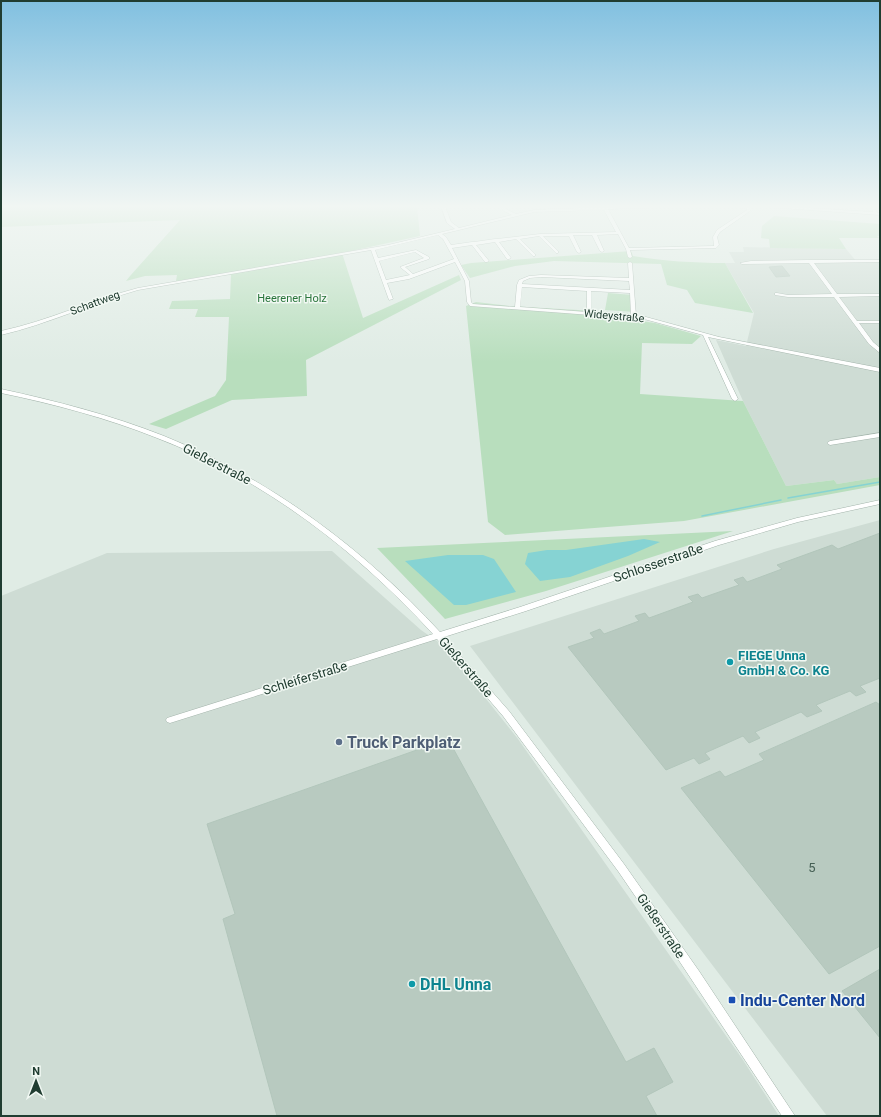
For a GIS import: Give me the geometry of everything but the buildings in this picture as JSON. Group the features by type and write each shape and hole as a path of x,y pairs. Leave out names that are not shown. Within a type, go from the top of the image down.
{"street":[{"name":"Schattweg","path":"1,333 33,325 122,293 315,258"},
{"path":"385,258 377,260 391,299"},
{"path":"413,276 402,267 427,258"},
{"path":"385,282 413,276 456,260"},
{"name":"Wideystraße","path":"456,260 467,282 469,302 472,305 634,316 705,335 880,370"},
{"path":"810,261 871,343 880,351"},
{"path":"742,263 880,261"},
{"path":"630,263 634,316"},
{"path":"517,309 519,285 521,280 524,278 541,276 632,280"},
{"path":"519,285 632,292"},
{"path":"589,289 589,313"},
{"path":"776,294 788,296 880,295"},
{"path":"855,322 880,322"},
{"path":"705,335 735,399"},
{"name":"Gießerstraße","path":"1,391 59,404 122,422 170,440 236,472 282,500 339,540 398,594 440,636 485,687 523,736 636,889 789,1116"},
{"path":"830,443 880,435"},
{"name":"Schlosserstraße","path":"440,636 586,589 718,543 797,520 880,502"},
{"name":"Schleiferstraße","path":"170,720 440,636"}],"shaded area":[{"path":"732,258 854,258 857,262 880,262 880,477 837,484 834,480 786,486 743,401 716,340 746,346 754,313 725,263 735,263"},
{"path":"880,520 880,1116 827,1116 470,646 774,549"},
{"path":"332,551 421,630 444,646 518,739 743,1060 779,1116 1,1116 1,596 107,553"}],"green space":[{"name":"Heerener Holz","path":"146,258 344,258 363,318 459,275 461,280 306,360 307,396 232,400 166,429 149,424 215,396 226,380 229,317 195,317 198,309 169,309 172,301 230,299 231,275 209,276 176,281 177,275 145,276 126,281"},
{"path":"536,258 646,258 702,263 725,263 753,313 695,303 687,290 667,285 661,264 554,261 515,266 470,278 461,265"},
{"path":"608,293 633,295 634,312 605,310"},
{"path":"476,302 510,306 629,313 635,320 655,323 701,336 692,344 642,343 640,394 743,401 786,486 834,480 837,484 880,477 880,485 684,521 505,535 488,522 466,306"},
{"path":"733,531 546,591 445,619 377,548"}],"water":[{"path":"644,539 660,542 628,556 570,577 540,581 525,564 528,553 547,550 566,550"},
{"path":"448,555 483,555 494,559 516,592 466,605 454,605 405,561"}],"waterway":[{"path":"788,498 880,482"},
{"path":"702,516 781,500"}],"place":[{"name":"FIEGE Unna GmbH & Co. KG","path":"730,662"},
{"name":"Truck Parkplatz","path":"339,742"},
{"name":"DHL Unna","path":"412,984"},
{"name":"Indu-Center Nord","path":"732,1000"}]}
